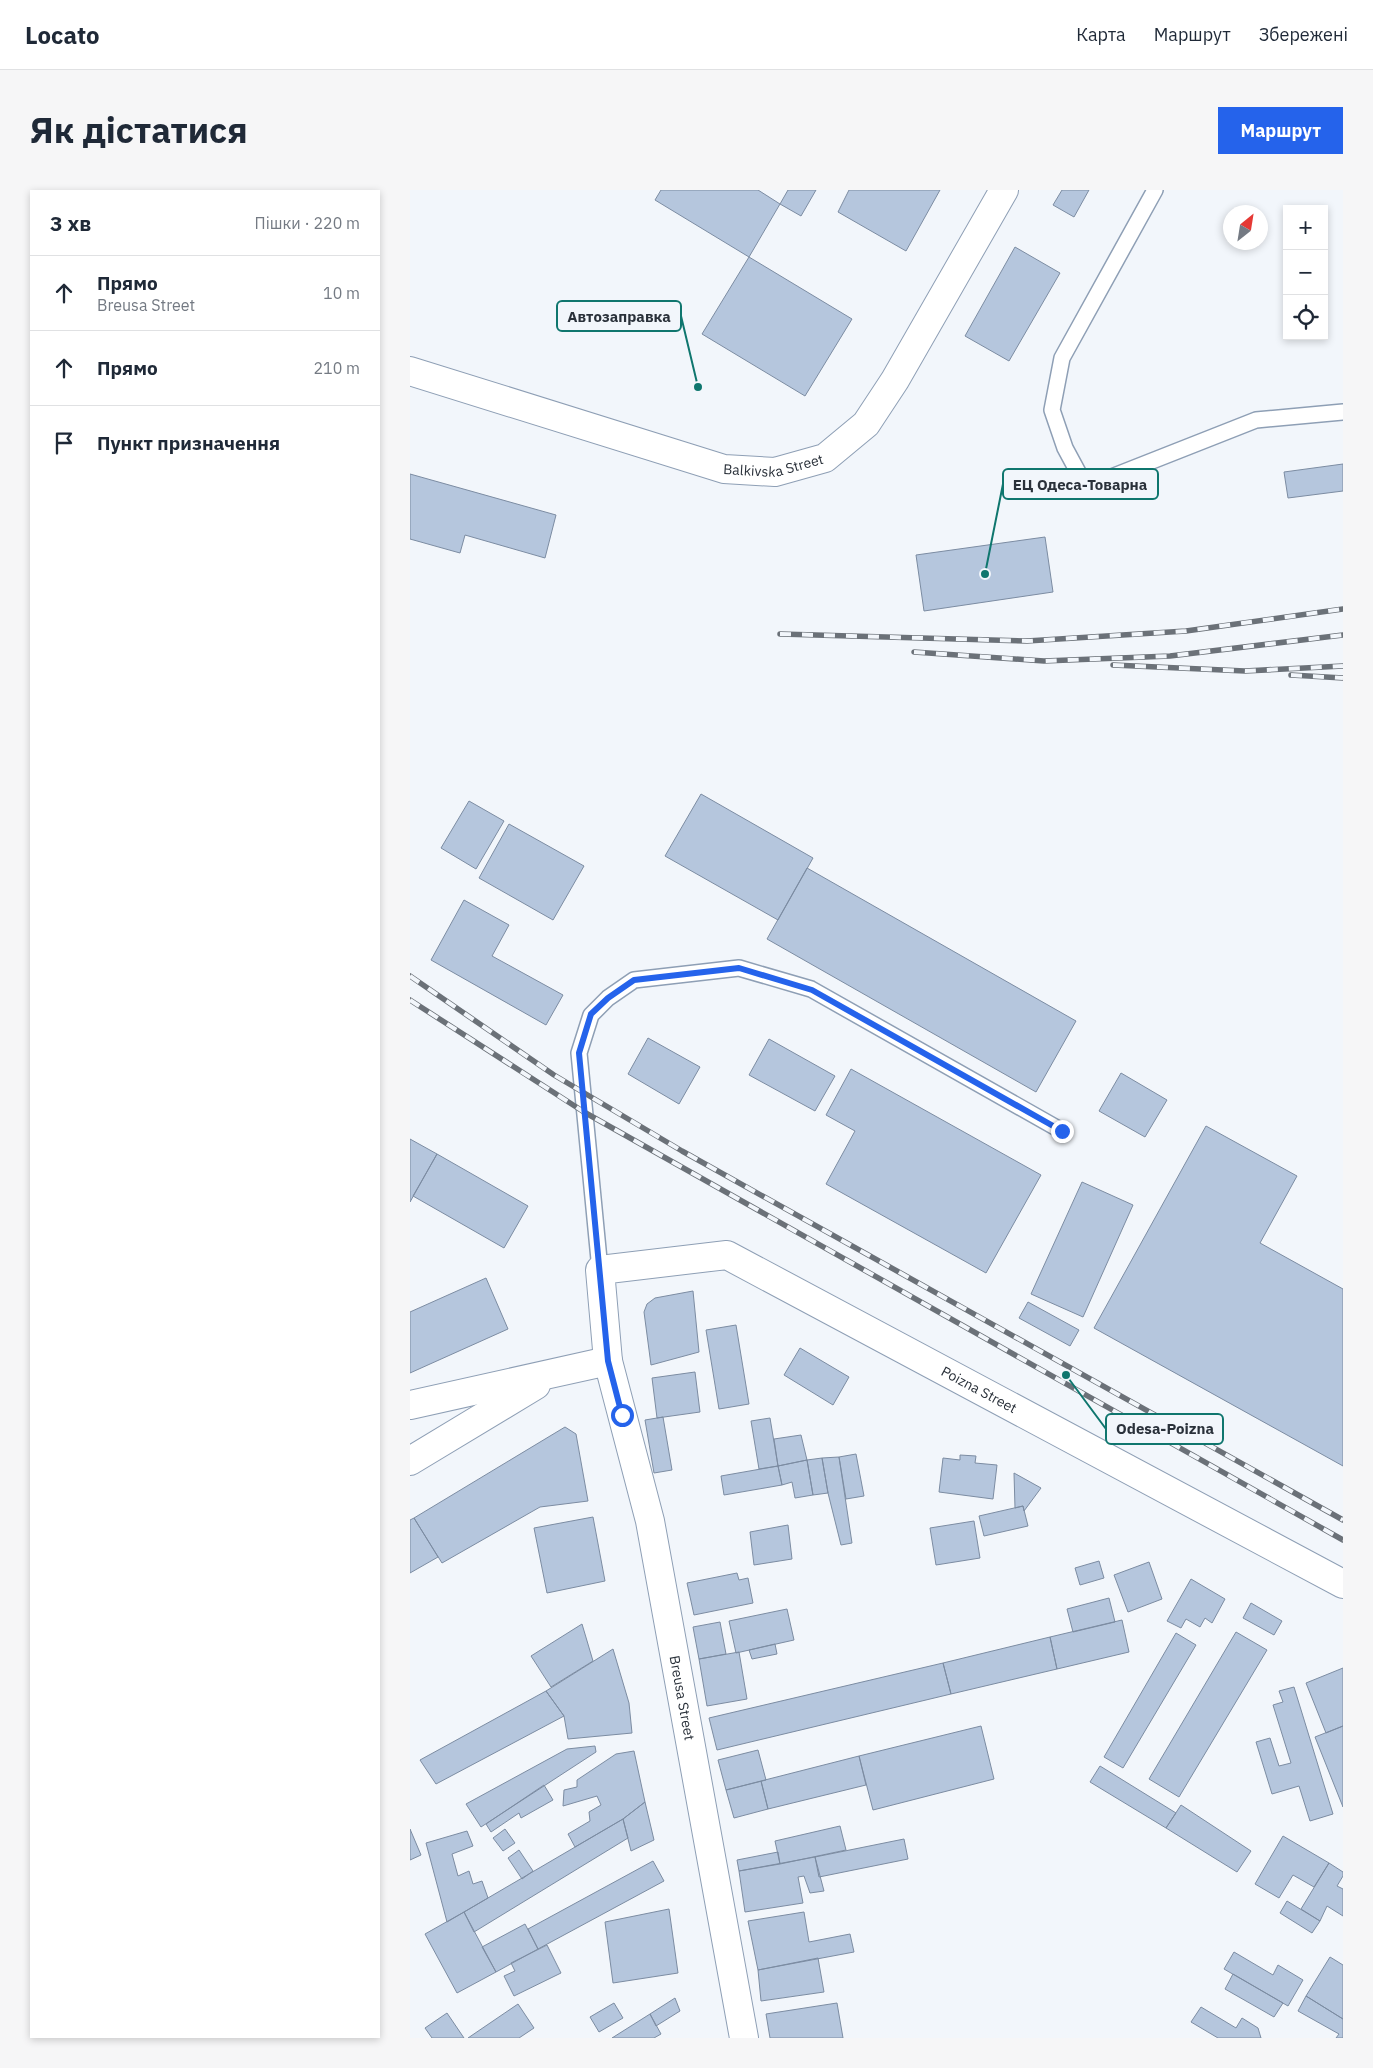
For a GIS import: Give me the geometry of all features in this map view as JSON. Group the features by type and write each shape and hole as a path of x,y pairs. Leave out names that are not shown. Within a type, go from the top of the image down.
{"street":[{"name":"Balkivska Street","path":"410,371 724,469 775,472 825,458 866,424 895,380 1004,190"},
{"name":"Poizna Street","path":"600,1270 727,1255 1343,1584"},
{"name":"Breusa Street","path":"600,1270 608,1361 650,1521 744,2038"},
{"path":"410,1405 608,1361"},
{"path":"410,1461 557,1372"}],"lane":[{"path":"1155,190 1062,358 1052,410 1065,448 1086,487 1256,420 1343,412"},
{"path":"600,1270 579,1053 591,1014 608,998 634,980 739,968 812,990 1062,1131"}],"building":[{"path":"661,190 758,190 780,204 749,257 655,200"},
{"path":"788,190 816,190 801,216 780,204"},
{"path":"849,190 940,190 906,251 838,212"},
{"path":"1062,190 1089,190 1074,217 1053,205"},
{"path":"1015,247 1060,273 1009,361 965,336"},
{"path":"749,257 852,319 805,396 702,334"},
{"path":"1343,464 1343,491 1288,498 1284,472"},
{"path":"410,474 556,515 545,558 465,535 460,553 410,539"},
{"path":"1045,537 1053,592 924,611 916,555"},
{"path":"701,794 813,858 778,920 665,856"},
{"path":"469,801 504,821 476,869 441,848"},
{"path":"509,824 584,866 553,920 479,878"},
{"path":"807,868 1076,1021 1036,1092 767,939"},
{"path":"464,900 509,925 492,956 563,995 546,1025 431,960"},
{"path":"648,1038 700,1067 679,1104 628,1074"},
{"path":"769,1039 835,1076 815,1111 749,1075"},
{"path":"851,1069 1041,1175 986,1273 826,1184 855,1131 826,1115"},
{"path":"1121,1073 1167,1100 1145,1137 1099,1111"},
{"path":"1206,1126 1297,1176 1260,1243 1343,1289 1343,1466 1094,1328"},
{"path":"410,1139 437,1154 410,1202"},
{"path":"437,1154 528,1206 504,1248 413,1196"},
{"path":"1082,1182 1133,1205 1083,1317 1031,1294"},
{"path":"486,1278 508,1329 410,1373 410,1312"},
{"path":"693,1291 699,1352 651,1365 644,1312 647,1304 655,1298"},
{"path":"1028,1302 1079,1330 1070,1346 1019,1318"},
{"path":"736,1325 749,1404 719,1409 706,1330"},
{"path":"800,1348 849,1377 833,1405 784,1375"},
{"path":"695,1372 700,1412 657,1418 652,1378"},
{"path":"663,1417 672,1470 654,1473 645,1420"},
{"path":"770,1418 778,1466 759,1469 751,1421"},
{"path":"565,1427 576,1434 588,1501 540,1507 442,1563 414,1518"},
{"path":"801,1435 807,1460 778,1466 774,1439"},
{"path":"856,1454 864,1496 846,1499 839,1457"},
{"path":"960,1455 976,1456 975,1463 997,1465 993,1499 939,1492 943,1458 960,1460"},
{"path":"839,1457 852,1543 841,1545 828,1493 822,1458"},
{"path":"822,1458 828,1493 813,1495 807,1460"},
{"path":"807,1460 813,1495 795,1498 792,1482 782,1485 778,1466"},
{"path":"778,1466 782,1485 724,1495 721,1476"},
{"path":"1014,1473 1041,1488 1024,1511 1023,1506 1015,1508"},
{"path":"1023,1506 1028,1526 984,1536 979,1516"},
{"path":"593,1517 605,1581 547,1593 534,1528"},
{"path":"414,1518 438,1557 410,1573 410,1520"},
{"path":"974,1521 980,1558 936,1565 930,1528"},
{"path":"788,1525 792,1559 754,1565 750,1532"},
{"path":"1099,1561 1104,1578 1080,1585 1075,1568"},
{"path":"1149,1562 1162,1599 1128,1612 1114,1575"},
{"path":"737,1573 739,1580 748,1578 753,1603 694,1615 687,1583"},
{"path":"1191,1579 1225,1599 1212,1623 1205,1618 1200,1627 1186,1619 1181,1628 1167,1621"},
{"path":"1109,1598 1115,1622 1073,1632 1067,1609"},
{"path":"1251,1603 1282,1621 1274,1635 1243,1618"},
{"path":"787,1609 794,1640 736,1653 729,1621"},
{"path":"1122,1620 1129,1652 1057,1669 1050,1637"},
{"path":"720,1622 726,1654 699,1659 693,1627"},
{"path":"582,1624 593,1661 551,1687 531,1656"},
{"path":"1236,1632 1267,1650 1179,1797 1149,1779"},
{"path":"1176,1633 1196,1645 1123,1768 1104,1757"},
{"path":"1050,1637 1057,1669 951,1694 943,1663"},
{"path":"775,1644 777,1654 752,1659 749,1650"},
{"path":"613,1649 629,1703 632,1733 568,1739 564,1716 546,1691"},
{"path":"739,1652 747,1699 707,1706 699,1659"},
{"path":"943,1663 951,1694 717,1750 709,1718"},
{"path":"1343,1668 1343,1726 1326,1733 1306,1683"},
{"path":"1294,1687 1333,1814 1310,1821 1299,1786 1272,1794 1256,1742 1270,1738 1279,1766 1291,1763 1273,1705 1283,1702 1279,1691"},
{"path":"546,1691 564,1716 436,1784 420,1760"},
{"path":"981,1726 994,1779 873,1810 859,1756"},
{"path":"1343,1726 1343,1807 1315,1737"},
{"path":"595,1746 596,1752 481,1827 466,1804 567,1749"},
{"path":"758,1750 766,1780 726,1790 718,1760"},
{"path":"634,1751 645,1802 623,1819 575,1847 568,1834 590,1821 589,1812 601,1805 597,1796 563,1806 564,1790 577,1787 577,1780 616,1754"},
{"path":"859,1756 866,1785 768,1809 761,1781"},
{"path":"1100,1766 1176,1813 1166,1828 1090,1782"},
{"path":"761,1781 768,1809 734,1818 726,1790"},
{"path":"544,1785 553,1800 521,1818 519,1813 491,1832 486,1824"},
{"path":"645,1802 654,1840 631,1851 623,1819"},
{"path":"1181,1805 1251,1851 1237,1872 1166,1828"},
{"path":"623,1819 628,1838 474,1932 464,1912"},
{"path":"840,1826 846,1850 780,1864 775,1841"},
{"path":"410,1829 421,1855 410,1860"},
{"path":"505,1829 515,1843 503,1851 493,1838"},
{"path":"467,1831 473,1846 452,1854 458,1876 469,1871 473,1884 482,1881 488,1898 447,1922 426,1843"},
{"path":"1283,1836 1329,1863 1314,1887 1293,1875 1279,1898 1255,1884"},
{"path":"904,1839 908,1859 819,1877 815,1857"},
{"path":"519,1850 533,1871 522,1879 508,1858"},
{"path":"778,1852 780,1864 739,1871 737,1860"},
{"path":"815,1857 824,1891 810,1893 804,1876 798,1877 803,1903 745,1912 739,1871"},
{"path":"653,1861 664,1881 538,1949 528,1929"},
{"path":"1329,1863 1343,1872 1343,1876 1337,1886 1343,1889 1343,1916 1327,1906 1320,1921 1301,1909"},
{"path":"1287,1901 1320,1921 1312,1933 1280,1913"},
{"path":"669,1909 678,1973 613,1983 605,1922"},
{"path":"464,1912 496,1972 457,1993 425,1934"},
{"path":"804,1912 809,1942 850,1934 854,1952 758,1970 748,1921"},
{"path":"525,1924 538,1949 496,1972 482,1947"},
{"path":"547,1945 561,1973 514,1996 504,1976 515,1971 511,1963"},
{"path":"1234,1952 1273,1975 1278,1965 1303,1980 1288,2006 1224,1969"},
{"path":"1330,1957 1343,1965 1343,2019 1306,1996"},
{"path":"818,1958 824,1992 761,2001 758,1970"},
{"path":"1233,1974 1283,2003 1274,2017 1225,1989"},
{"path":"1306,1996 1343,2019 1343,2038 1336,2038 1339,2034 1298,2011"},
{"path":"675,1998 680,2011 656,2026 650,2014"},
{"path":"614,2003 623,2018 599,2032 590,2017"},
{"path":"837,2003 843,2038 770,2038 766,2014"},
{"path":"518,2004 534,2028 519,2038 468,2038"},
{"path":"1201,2007 1236,2028 1242,2018 1258,2028 1261,2038 1218,2038 1191,2022"},
{"path":"447,2013 464,2038 432,2038 425,2028"},
{"path":"650,2014 661,2034 654,2038 612,2038"}],"railway":[{"path":"780,634 1027,641 1186,631 1343,609"},
{"path":"914,652 1044,661 1170,656 1343,635"},
{"path":"1113,665 1245,671 1343,666"},
{"path":"1291,675 1343,678"},
{"path":"410,976 554,1075 682,1151 1343,1520"},
{"path":"410,1000 584,1112 1343,1540"}],"place":[{"name":"Автозаправка","path":"698,387"},
{"name":"ЕЦ Одеса-Товарна","path":"985,574"},
{"name":"Odesa-Poizna","path":"1066,1375"}],"route":[{"path":"622,1415 608,1361 579,1053 591,1014 608,998 634,980 739,968 812,990 1062,1131"}]}
